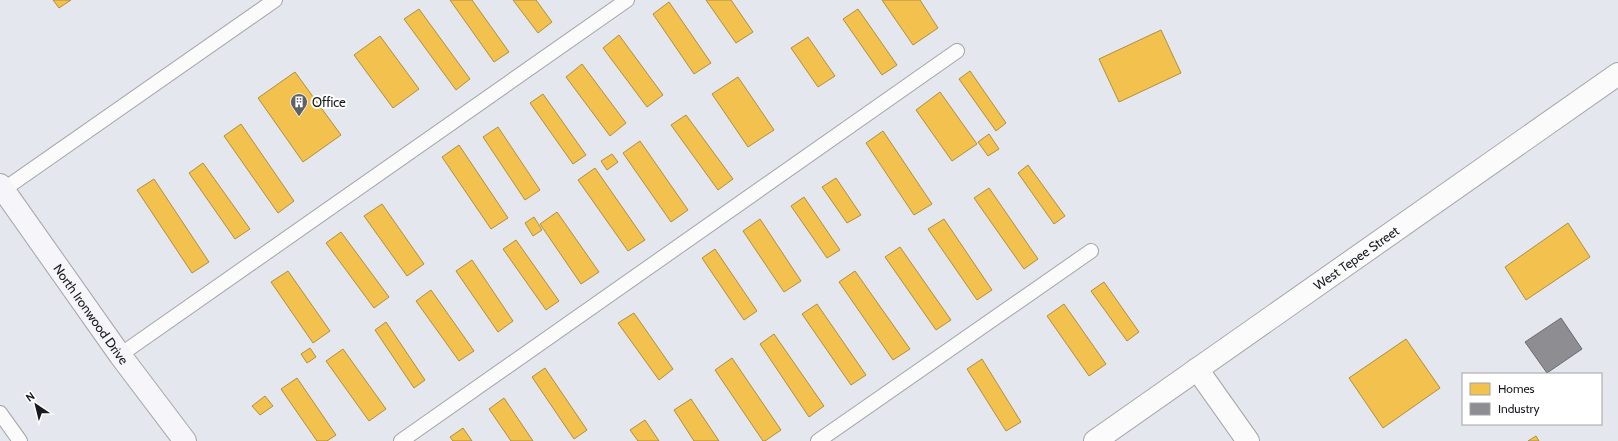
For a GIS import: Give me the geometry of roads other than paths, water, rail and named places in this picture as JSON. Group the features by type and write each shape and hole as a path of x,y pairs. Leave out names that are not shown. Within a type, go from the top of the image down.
{"street":[{"name":"West Tepee Street","path":"1095,441 1618,74"},
{"name":"North Ironwood Drive","path":"2,187 120,355 185,441"},
{"path":"1198,369 1248,441"}],"lane":[{"path":"2,187 275,0"},
{"path":"120,355 627,0"},
{"path":"401,441 957,51"},
{"path":"818,441 1091,251"},
{"path":"0,413 20,441"}],"place":[{"name":"Office","path":"299,117"}]}
